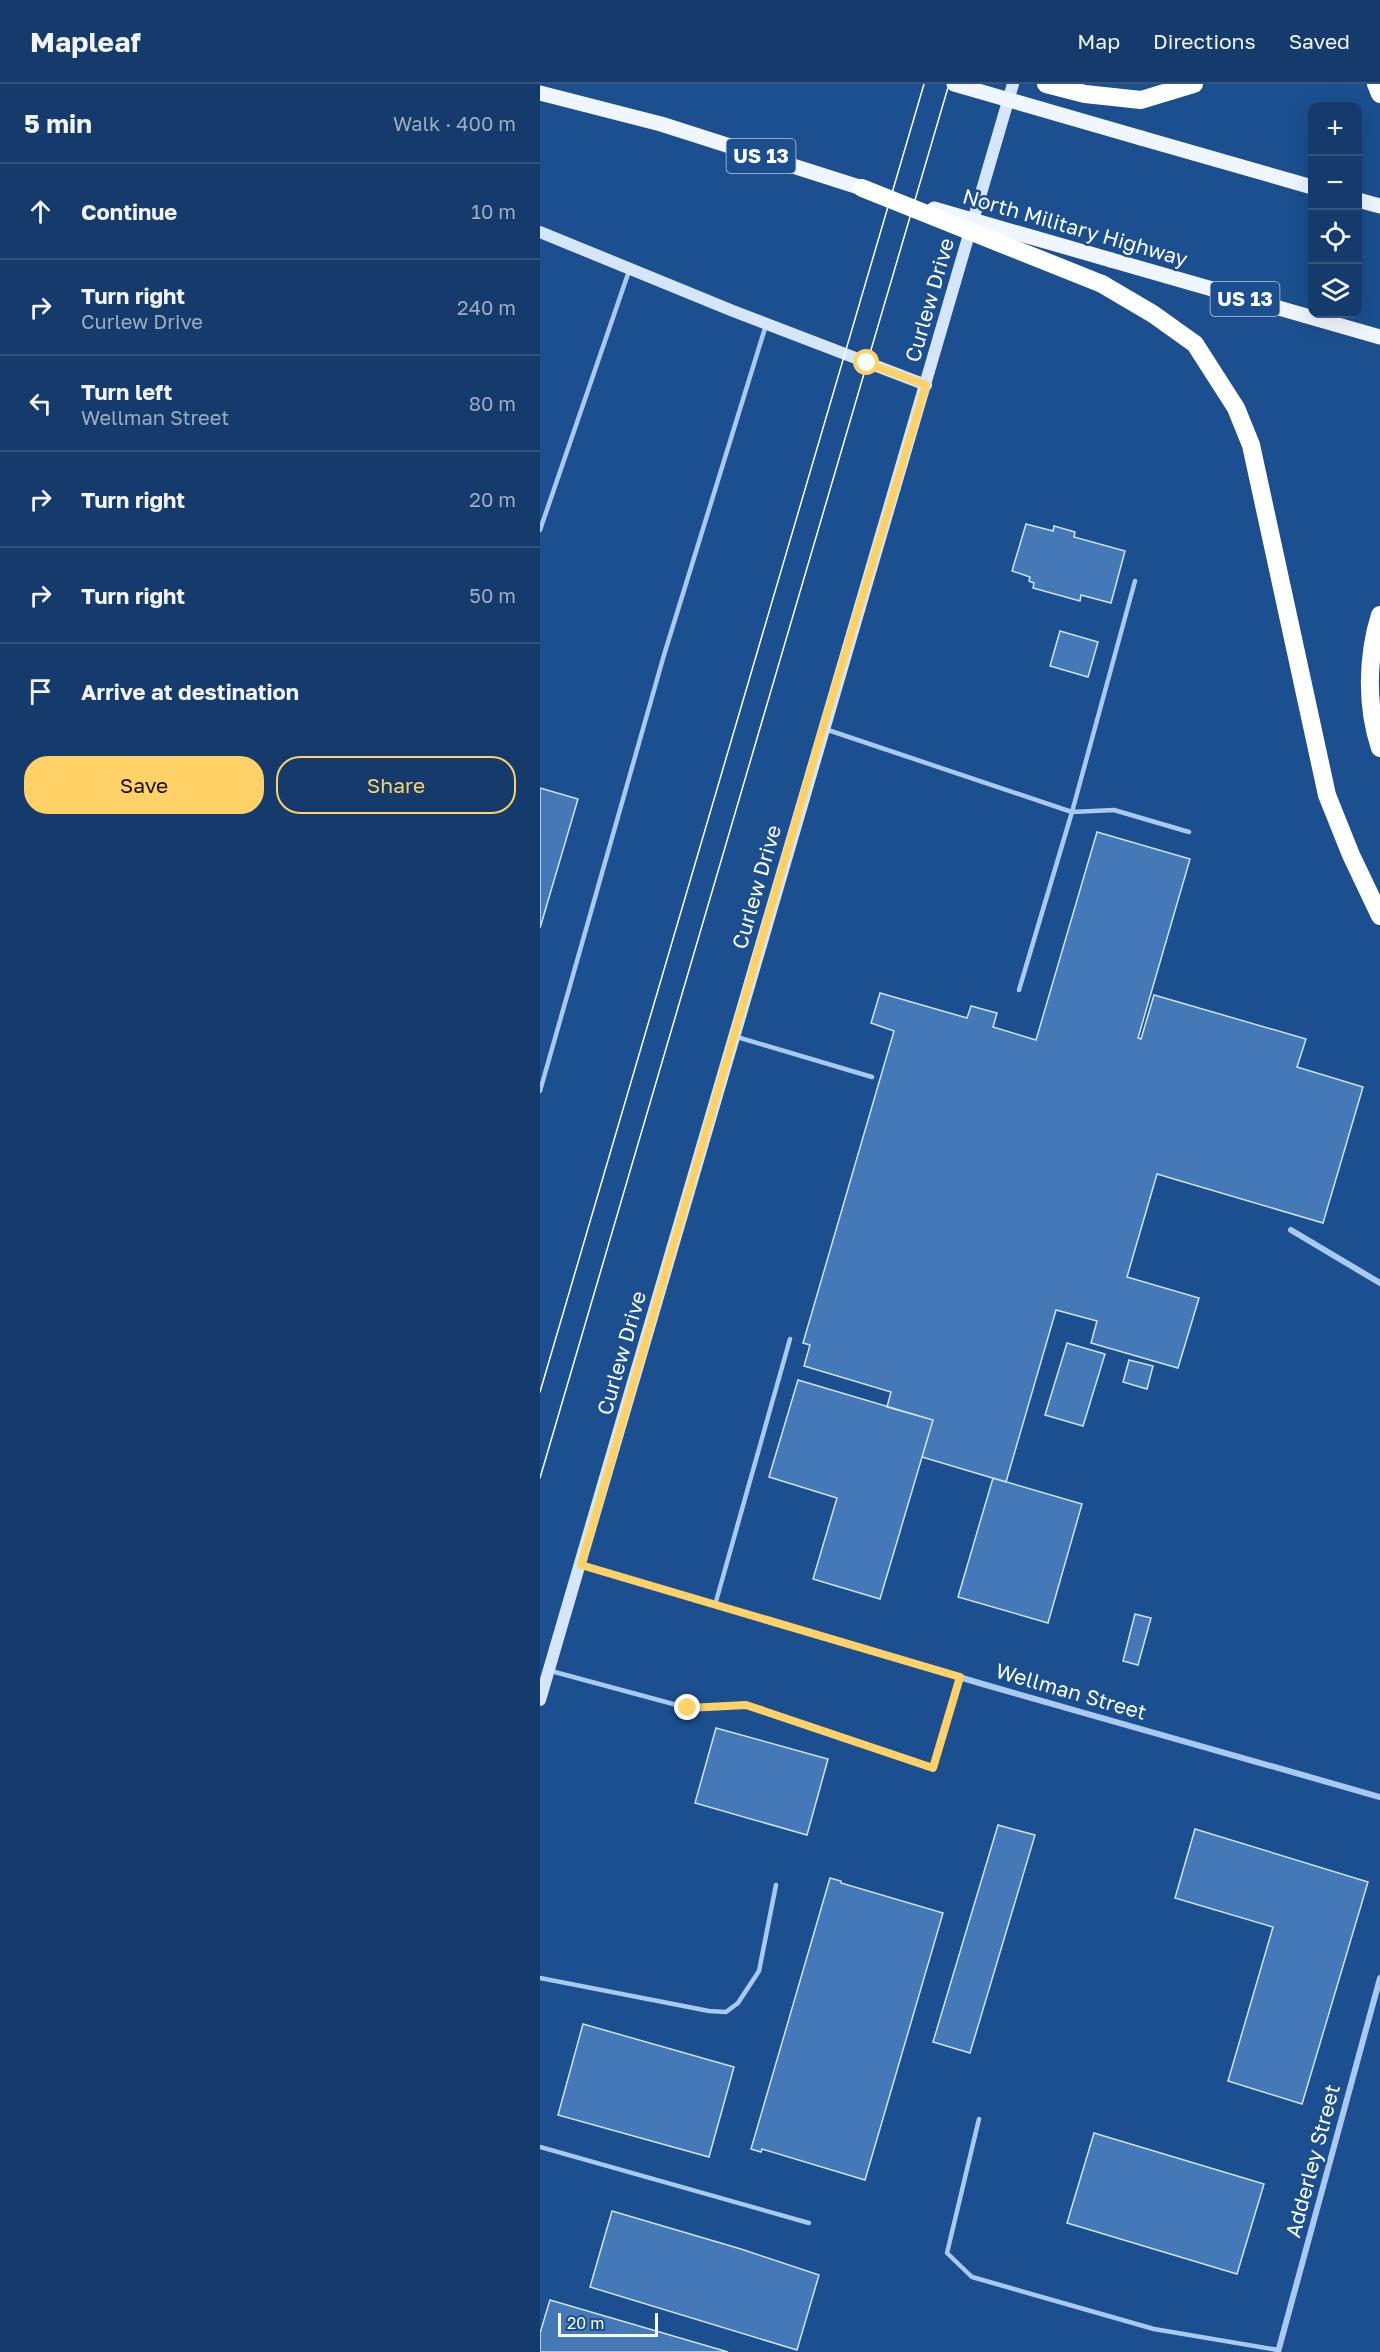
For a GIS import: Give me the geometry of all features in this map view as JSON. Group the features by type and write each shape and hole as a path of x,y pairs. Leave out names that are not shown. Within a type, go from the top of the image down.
{"highway":[{"path":"1046,84 1085,94 1142,100 1194,84"},
{"path":"1376,84 1380,94"},
{"path":"862,188 1102,284 1153,314 1195,344 1236,408 1251,445 1327,795 1351,855 1380,916"},
{"path":"1380,615 1370,662 1371,704 1380,748"}],"main road":[{"path":"954,84 1308,186"},
{"name":"US 13","path":"540,93 661,124 862,188"},
{"name":"North Military Highway","path":"862,188 1380,337"},
{"path":"1362,201 1380,206"}],"street":[{"name":"Curlew Drive","path":"540,1700 1013,84"},
{"path":"540,232 766,324 926,385"},
{"path":"1291,1230 1380,1282"},
{"name":"Wellman Street","path":"581,1565 960,1677 1380,1797"},
{"name":"Adderley Street","path":"1278,2351 1380,1978"}],"lane":[{"path":"540,530 630,269"},
{"path":"540,1091 664,655 766,324"},
{"path":"1018,990 1072,812 1135,581"},
{"path":"823,728 1072,812 1114,810 1189,832"},
{"path":"734,1036 872,1077"},
{"path":"715,1605 790,1339"},
{"path":"549,1670 688,1708 746,1705 933,1768 960,1677"},
{"path":"540,1978 709,2012 726,2012 738,2003 759,1971 776,1885"},
{"path":"979,2119 947,2253 972,2277 1154,2329 1278,2351"},
{"path":"540,2147 809,2223"}],"building":[{"path":"1026,524 1053,531 1054,526 1075,532 1074,537 1125,551 1111,603 1081,595 1080,601 1033,588 1034,583 1029,581 1030,577 1012,571"},
{"path":"1060,631 1098,642 1088,677 1050,666"},
{"path":"540,788 578,799 540,928"},
{"path":"1097,832 1190,859 1138,1038 1141,1039 1154,995 1306,1039 1297,1067 1363,1087 1323,1223 1157,1174 1127,1277 1199,1298 1178,1368 1091,1343 1097,1321 1056,1310 1006,1482 922,1457 933,1420 887,1407 891,1392 804,1366 810,1345 803,1343 894,1031 871,1023 880,993 967,1018 971,1006 997,1013 993,1027 1036,1040"},
{"path":"1067,1343 1105,1354 1083,1426 1045,1415"},
{"path":"1129,1360 1153,1366 1147,1389 1123,1382"},
{"path":"798,1380 933,1420 880,1599 813,1579 837,1498 769,1477"},
{"path":"993,1478 1082,1504 1048,1623 958,1597"},
{"path":"1135,1614 1151,1618 1138,1665 1123,1661"},
{"path":"716,1728 828,1759 807,1835 695,1803"},
{"path":"998,1825 1035,1835 970,2053 933,2042"},
{"path":"1195,1829 1368,1882 1302,2104 1228,2081 1273,1927 1175,1898"},
{"path":"830,1878 943,1913 865,2180 762,2149 761,2152 751,2149"},
{"path":"583,2024 734,2067 709,2157 558,2115"},
{"path":"1094,2133 1264,2184 1237,2274 1067,2223"},
{"path":"612,2211 819,2275 797,2350 590,2287"},
{"path":"550,2300 728,2352 540,2352 540,2333"}],"tram line":[{"path":"540,1392 924,84"},
{"path":"540,1478 949,84"}],"route":[{"path":"688,1708 746,1705 933,1768 960,1677 581,1565 823,728 926,385 867,363"}]}
